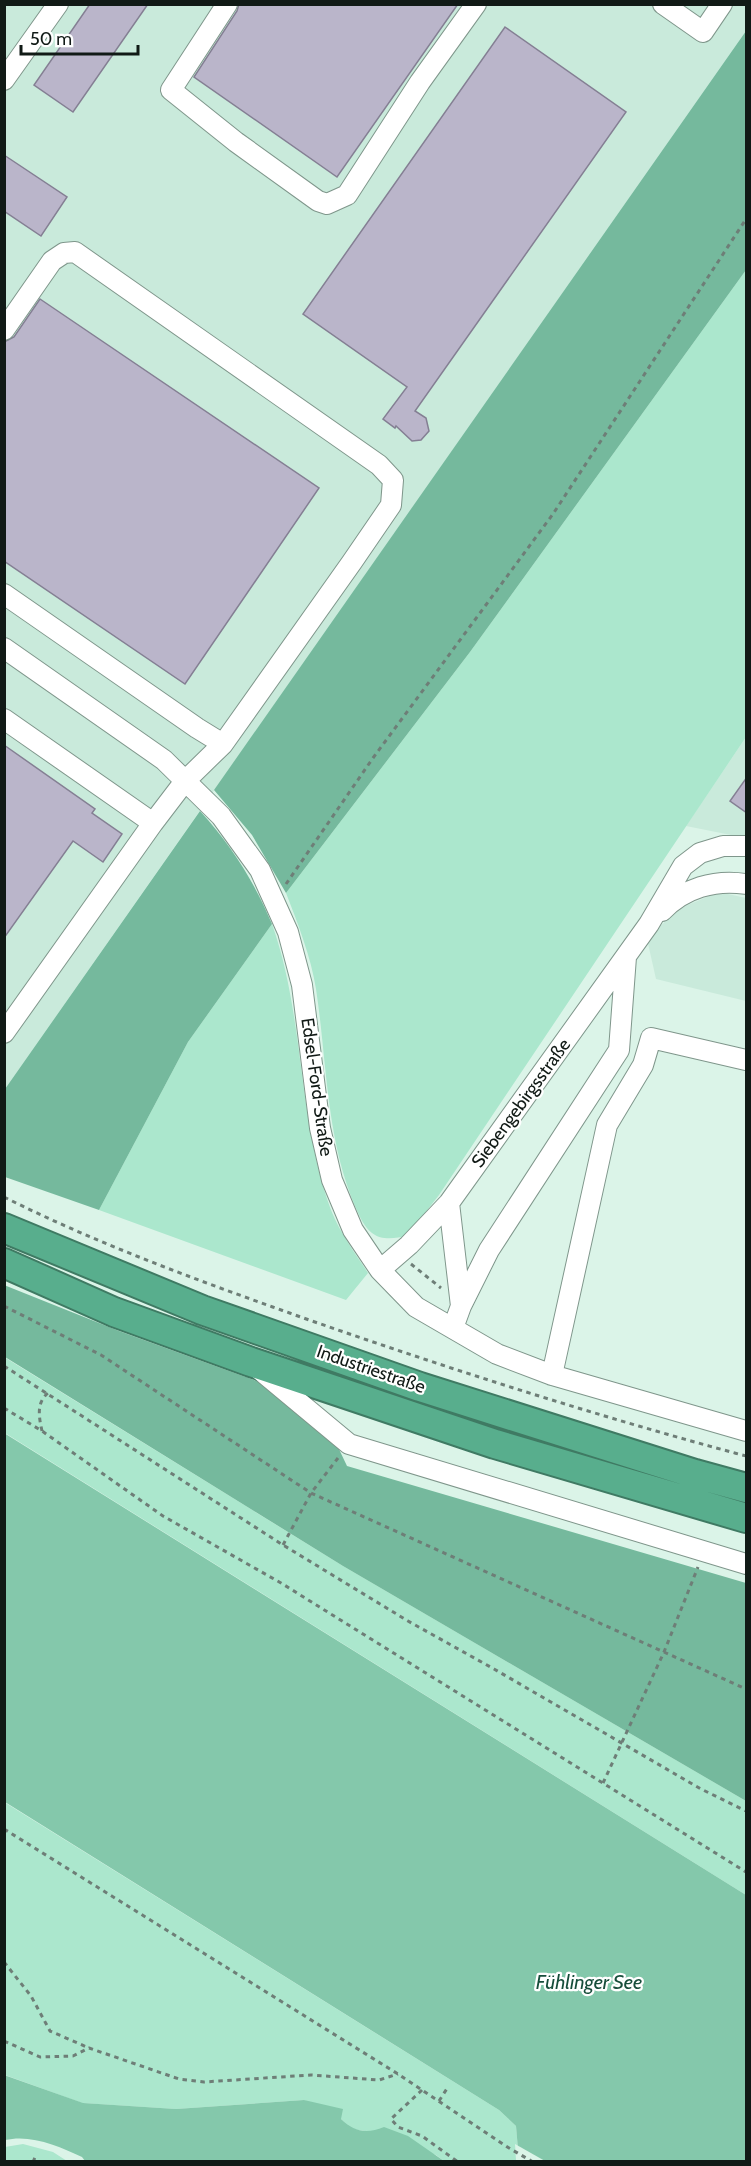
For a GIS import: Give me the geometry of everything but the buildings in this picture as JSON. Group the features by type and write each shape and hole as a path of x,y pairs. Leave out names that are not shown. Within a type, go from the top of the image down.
{"highway":[{"name":"Industriestraße","path":"4,1228 213,1314 420,1387 695,1474 747,1488"},
{"name":"Industriestraße","path":"4,1263 114,1312 250,1362 495,1444 747,1518"},
{"path":"695,1474 747,1483"}],"street":[{"path":"4,80 58,4"},
{"path":"227,4 171,90 236,142 318,201 327,204 347,195 420,82 476,4"},
{"path":"663,4 703,32 722,4"},
{"path":"4,330 52,261 64,253 75,252 379,465 393,480 392,505 352,562 223,744 185,781 153,823 4,1033"},
{"path":"4,594 223,744"},
{"name":"Edsel-Ford-Straße","path":"4,648 164,760 221,816 260,870 288,932 302,985 320,1128 332,1180 352,1230 380,1270 416,1307 497,1354 552,1375 747,1431"},
{"path":"4,719 153,823"},
{"path":"650,924 683,866 700,853 723,846 747,846"},
{"path":"650,924 665,908 688,892 713,883 747,884"},
{"name":"Siebengebirgsstraße","path":"380,1270 409,1245 448,1203 650,924"},
{"path":"453,1328 461,1306 489,1250 619,1050 626,957"},
{"path":"552,1375 607,1125 643,1065 651,1038 747,1060"},
{"path":"448,1203 461,1306"},
{"path":"250,1362 349,1444 747,1564"}],"path":[{"path":"281,890 373,758 554,514 747,219"},
{"path":"4,1197 62,1226 204,1283 428,1362 629,1424 747,1456"},
{"path":"398,1253 461,1306"},
{"path":"4,1306 101,1355 311,1492 747,1689"},
{"path":"4,1366 283,1545 408,1621 701,1789 747,1811"},
{"path":"42,1431 40,1403 41,1398 48,1393"},
{"path":"4,1408 42,1431 163,1516 281,1583 747,1872"},
{"path":"283,1545 311,1492 349,1444"},
{"path":"603,1783 620,1742 664,1652 702,1551"},
{"path":"4,1829 398,2074 532,2162"},
{"path":"4,1962 31,1996 50,2031 89,2048 178,2079 204,2082 311,2075 379,2080 398,2074"},
{"path":"4,2041 40,2057 73,2056 89,2048"},
{"path":"439,2101 448,2087"},
{"path":"422,2090 391,2119 398,2127 422,2136 458,2162"},
{"path":"33,2162 36,2155"}],"shaded area":[{"path":"5,5 746,5 746,31 5,1089"},
{"path":"746,31 746,270 470,652 286,893 252,835 214,790"},
{"path":"746,270 746,737 439,1195 407,1236 389,1238 376,1236 364,1224 355,1206 338,1154 314,977 304,941 286,893 470,652"},
{"path":"746,737 746,838 686,826"},
{"path":"200,811 241,864 272,924 188,1042 99,1210 5,1177 5,1089"},
{"path":"719,892 746,898 746,1001 656,979 647,939 678,909"},
{"path":"272,924 283,959 290,995 312,1140 320,1175 331,1210 348,1243 368,1273 346,1300 99,1210 188,1042"},
{"path":"4,1285 119,1331 265,1384 337,1445 347,1466 746,1583 746,1801 343,1566 5,1357"},
{"path":"4,1357 343,1566 746,1801 746,1895 5,1433"},
{"path":"4,1802 499,2110 516,2126 519,2161 444,2161 436,2155 372,2132 352,2129 341,2119 304,2100 176,2109 82,2103 5,2075"},
{"path":"23,2144 53,2152 67,2161 5,2161 5,2147"}],"water":[{"name":"Fühlinger See","path":"4,1433 746,1895 746,2161 519,2161 516,2126 499,2110 5,1802"},
{"path":"4,2075 83,2103 176,2109 304,2100 343,2109 341,2119 356,2129 372,2131 384,2127 408,2136 444,2161 85,2161 82,2157 45,2142 25,2139 5,2140"}],"pier":[{"path":"515,2144 545,2161 516,2160"}]}
